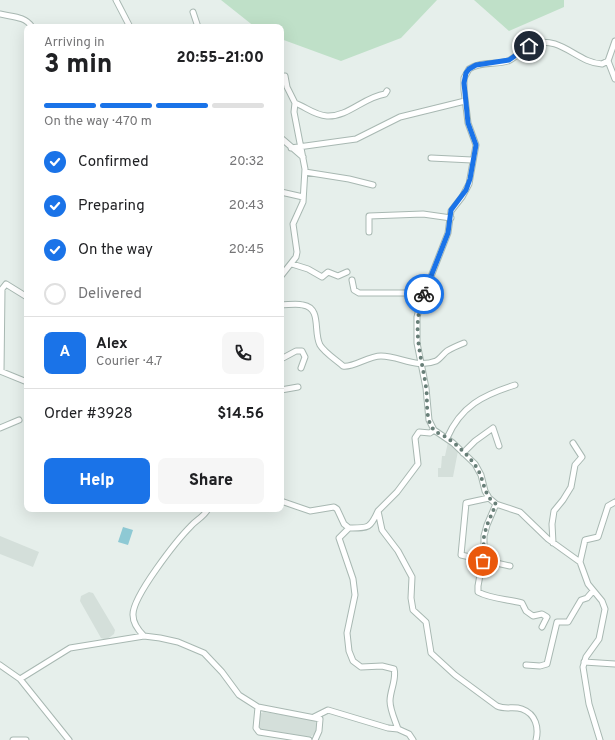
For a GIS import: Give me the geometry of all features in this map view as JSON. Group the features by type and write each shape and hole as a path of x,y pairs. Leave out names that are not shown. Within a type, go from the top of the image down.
{"street":[{"path":"116,0 128,24"},
{"path":"193,12 197,24"},
{"path":"0,14 20,18 30,24"},
{"path":"615,41 608,61 615,80"},
{"path":"580,562 553,543 520,512 496,504 489,498 478,469 447,438 434,430 429,420 426,388 417,342 416,326 419,308 424,293 448,233 453,207 462,197 469,184 472,160 476,145 469,128 465,101 464,83 469,69 480,64 509,60 534,44 545,43 560,45 596,64 602,64 608,61"},
{"path":"284,273 292,264 297,252 293,224 303,202 305,172 294,112 295,103 287,86 285,76"},
{"path":"295,103 314,114 328,116 346,112 376,95 385,94 387,91"},
{"path":"291,148 340,143 356,139 400,117 465,101"},
{"path":"284,141 303,157"},
{"path":"430,158 472,160"},
{"path":"305,172 350,179 373,185"},
{"path":"284,193 303,198"},
{"path":"369,232 369,216 423,214 451,218"},
{"path":"292,264 310,269 323,277 328,272 338,276 347,272"},
{"path":"352,280 354,290 359,293 424,293"},
{"path":"24,295 6,284 2,289 0,371 24,381"},
{"path":"284,305 303,305 310,308 314,314 316,333 320,345 343,366 351,366 363,359 379,356 394,356 414,364 422,365 436,361 448,351 464,343"},
{"path":"284,357 296,351 302,351 305,357 302,368"},
{"path":"447,438 452,425 465,409 490,392 515,385"},
{"path":"284,389 298,387"},
{"path":"0,428 19,420"},
{"path":"463,453 475,441 493,428 499,446"},
{"path":"284,502 310,511 334,507 337,508 344,524 349,528 367,528 370,526 378,511 397,492 418,464 415,438 419,432 430,433 434,430"},
{"path":"553,543 552,524 554,510 564,500 571,488 575,465 582,457 573,442"},
{"path":"489,498 466,503 461,552 463,556 510,566"},
{"path":"600,740 589,704 583,671 584,662 599,639 605,614 604,604 588,584 580,562 585,540 598,537 608,506 615,502"},
{"path":"496,504 484,536 483,561 478,592 487,596 504,598 522,603 526,611 533,616 542,614 547,617 542,627"},
{"path":"378,511 382,530 398,552 412,577 411,598 413,610 426,622 431,653 455,675 498,706 505,709 512,707 523,709 537,724 538,729 536,740"},
{"path":"144,636 135,623 133,615 139,594 191,526 207,512"},
{"path":"349,528 339,538 353,579 355,595 347,634 349,651 353,661 361,667 382,666 394,669 396,674 391,687 390,702 398,729"},
{"path":"526,665 540,666 547,664 557,622 568,622 581,600 590,595 593,591"},
{"path":"20,679 70,648 144,636 178,642 204,653 222,672 239,695 258,707 320,719 315,740"},
{"path":"584,662 615,664"},
{"path":"0,665 20,679 69,740"},
{"path":"258,707 256,728 259,732 308,740"},
{"path":"314,717 328,710 388,728 398,729 409,734 413,740"},
{"path":"13,740 26,740"}],"shaded area":[{"path":"448,442 458,451 453,477 438,477 438,468 441,468 442,456 445,456"},
{"path":"0,536 39,552 33,567 0,554"},
{"path":"89,592 93,593 115,630 114,634 106,640 101,638 80,601 81,596"},
{"path":"264,712 314,720 317,724 317,730 315,734 310,737 260,729 258,724 259,714"}],"green space":[{"path":"221,0 437,0 401,38 341,61 284,40 284,24 251,24"},
{"path":"474,0 564,0 564,7 509,31"}],"water":[{"path":"123,527 133,530 128,545 118,542"}],"way so far":[{"path":"424,294 419,308 416,334 426,388 430,424 434,430 447,438 475,464 481,475 486,495 496,504 484,536 483,561"}],"route":[{"path":"424,294 450,227 451,210 462,197 470,179 471,166 476,145 474,138 470,134 468,123 464,83 466,73 469,69 476,65 504,62 514,58 522,50 529,46"}]}
